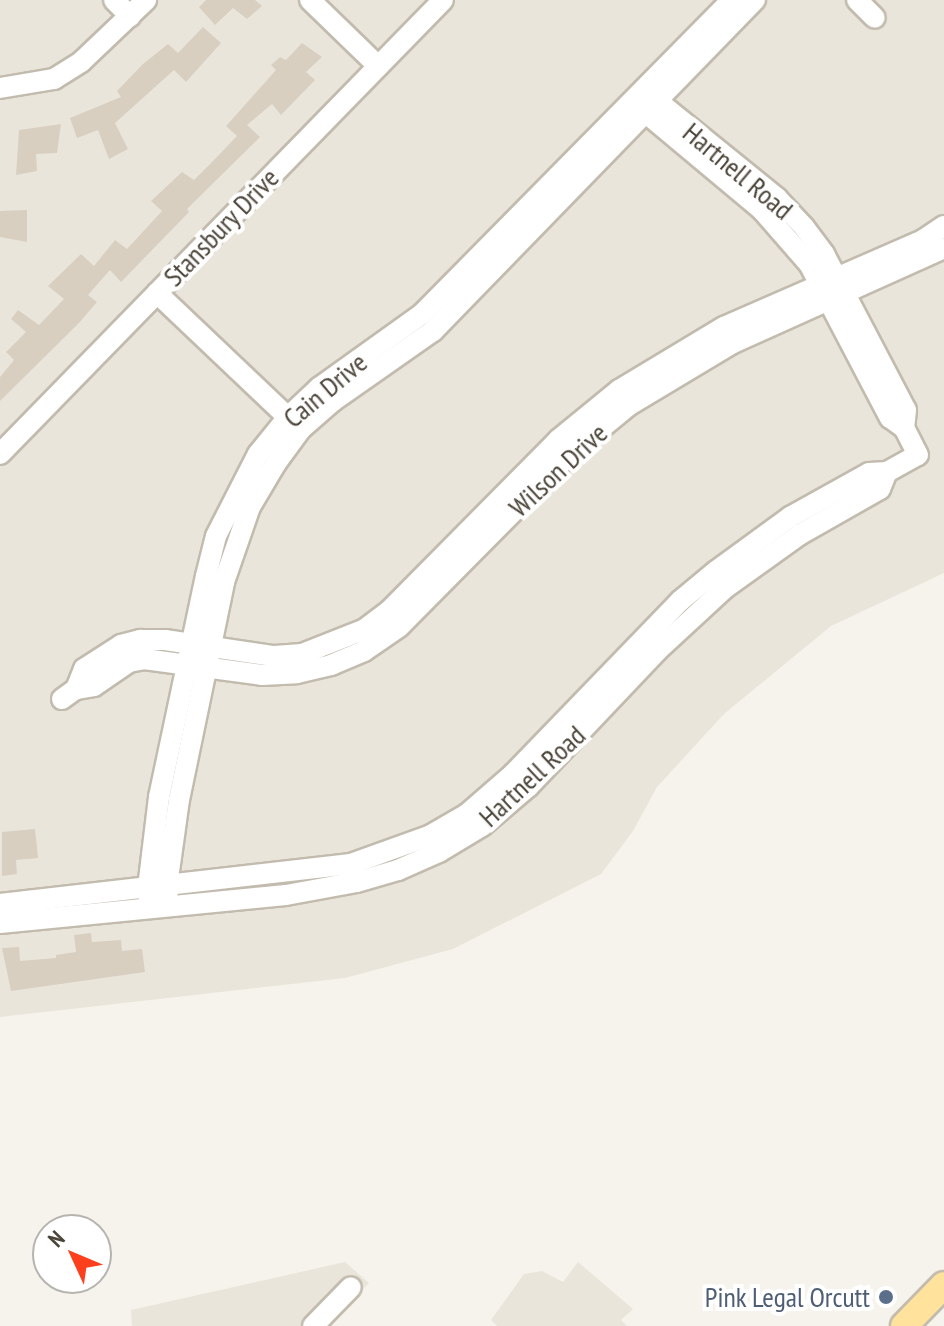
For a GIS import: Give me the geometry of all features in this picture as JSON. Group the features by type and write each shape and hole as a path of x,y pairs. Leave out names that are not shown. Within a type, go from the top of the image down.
{"main road":[{"path":"904,1326 944,1285"}],"street":[{"path":"114,0 130,16"},
{"path":"0,88 54,79 81,62 146,0"},
{"path":"310,0 378,66"},
{"name":"Stansbury Drive","path":"0,454 443,0"},
{"name":"Cain Drive","path":"645,102 732,0"},
{"name":"Cain Drive","path":"158,897 159,797 198,655 216,536 258,454 294,423 320,387 422,314 503,246 645,102 755,0"},
{"path":"857,0 875,18"},
{"name":"Hartnell Road","path":"0,904 286,895 398,870 439,852 482,826 520,780 716,571 790,517 869,473 887,472 918,455 904,428 890,418 804,227 777,198 645,102"},
{"name":"Wilson Drive","path":"69,694 94,686 129,662 198,655 262,675 297,673 331,665 364,651 399,627 499,512 628,406 733,343 944,226"},
{"name":"Wilson Drive","path":"832,288 944,248"},
{"path":"157,293 294,423"},
{"name":"Hartnell Road","path":"0,923 158,897"},
{"path":"313,1326 351,1287"}],"shaded area":[{"path":"0,0 944,0 944,573 831,626 724,714 657,787 633,831 601,874 453,949 345,978 0,1017"},
{"path":"345,1262 369,1283 328,1326 132,1326 131,1310"},
{"path":"578,1262 633,1309 621,1320 627,1326 497,1326 491,1320 524,1274 542,1271 563,1282"}],"building":[{"path":"206,0 255,0 262,6 247,19 233,8 215,25 199,7"},
{"path":"203,27 221,43 186,82 174,70 115,123 128,149 109,159 98,130 77,138 70,118 121,97 117,91 143,64 168,44 178,53"},
{"path":"302,43 322,57 306,72 315,80 281,115 272,104 247,125 260,137 187,209 189,212 121,282 110,270 88,295 97,302 0,401 0,377 14,360 6,352 26,332 11,319 18,310 39,325 64,299 48,286 81,254 94,266 115,240 127,249 162,211 151,201 182,172 194,180 237,136 226,126 276,70 271,65 280,57 286,60"},
{"path":"61,124 57,153 36,154 37,171 16,175 19,130"},
{"path":"27,210 27,242 0,237 0,211"},
{"path":"35,829 38,858 16,860 17,874 2,876 2,832"},
{"path":"91,933 92,942 121,940 122,951 142,949 145,972 11,991 2,948 19,947 20,961 56,958 56,955 76,952 74,935"}],"place":[{"name":"Pink Legal Orcutt","path":"886,1297"}]}
